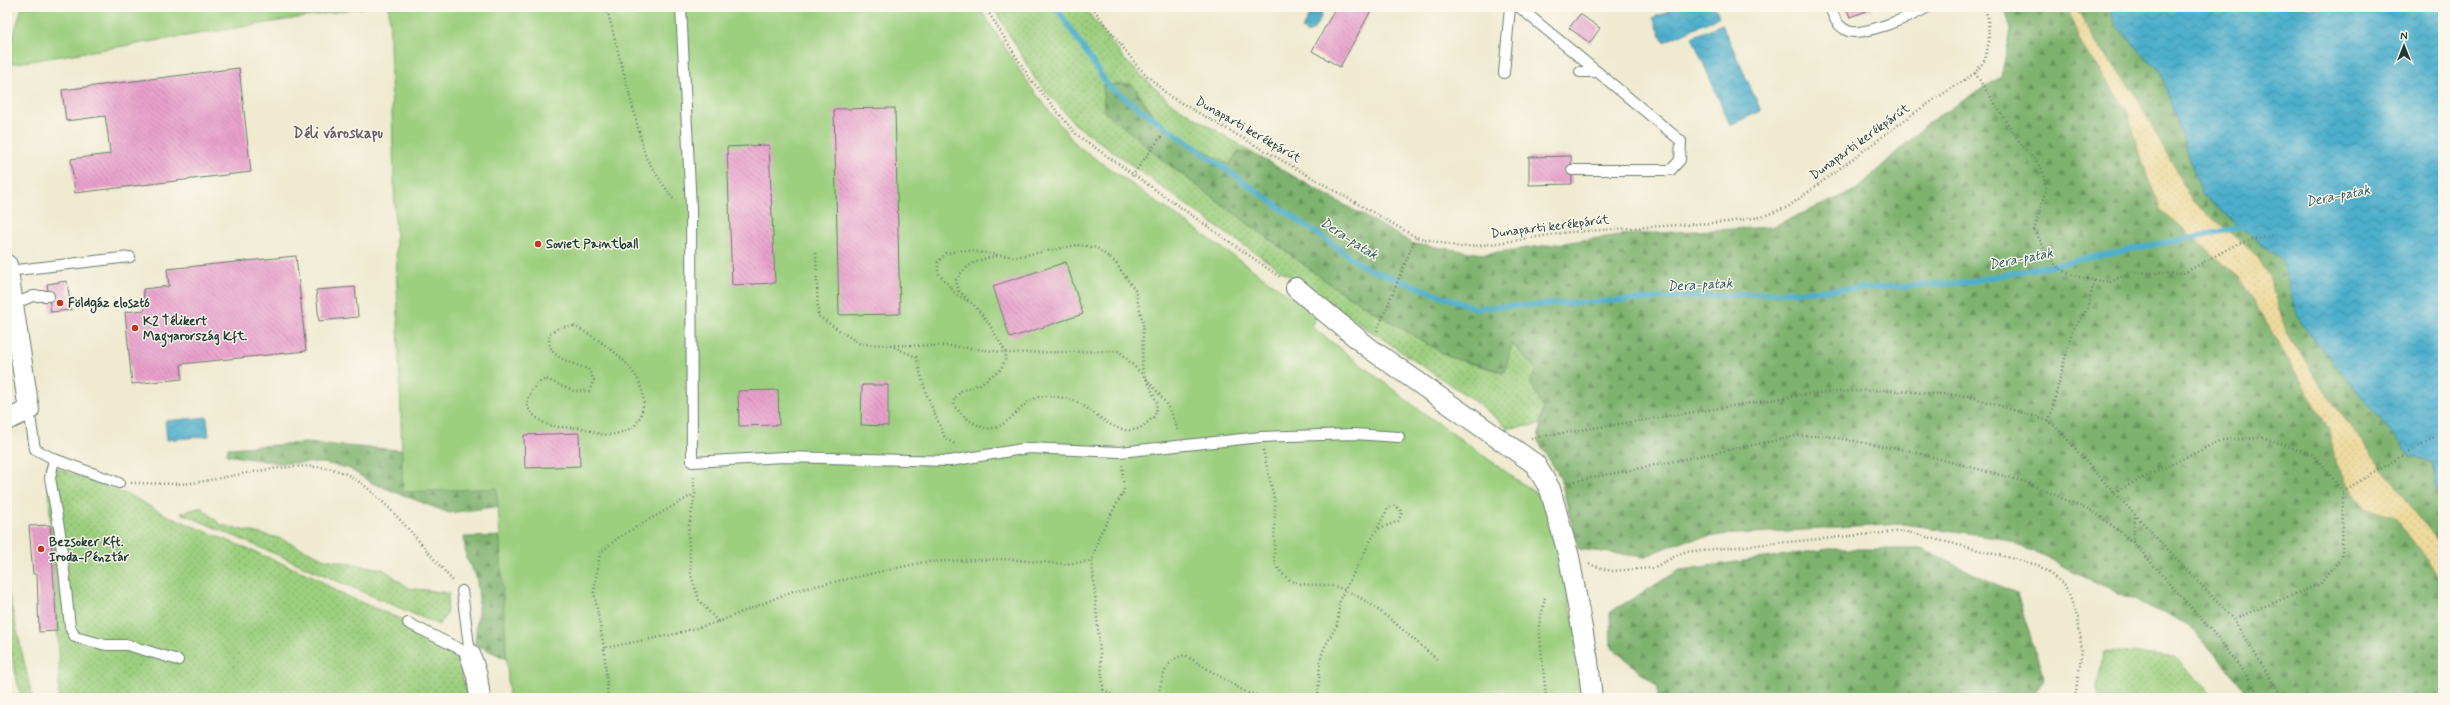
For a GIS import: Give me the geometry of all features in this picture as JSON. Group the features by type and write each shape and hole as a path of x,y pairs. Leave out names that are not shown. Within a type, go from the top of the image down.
{"street":[{"path":"7,420 30,410 8,268"},
{"path":"1296,288 1370,348 1535,464 1550,489 1569,557 1588,661 1592,698"},
{"path":"470,654 477,676 480,698"}],"lane":[{"path":"681,7 690,208 692,462 784,457 950,461 1028,448 1120,452 1260,437 1354,434 1399,437"},
{"path":"1504,72 1510,7"},
{"path":"1519,7 1681,141 1680,160 1671,170 1572,170"},
{"path":"1830,7 1836,23 1848,32 1860,32 1916,14 1928,7"},
{"path":"1580,72 1598,72"},
{"path":"8,268 130,257"},
{"path":"14,304 33,296 49,296"},
{"path":"30,410 34,449 54,459 119,483"},
{"path":"54,459 50,478 60,533 70,627 75,636 106,645 127,645 178,660"},
{"path":"462,590 470,654"},
{"path":"408,623 470,654"}],"path":[{"path":"298,7 306,9 315,7"},
{"path":"600,7 608,12 646,158 672,198 690,208"},
{"path":"985,7 1031,80 1077,135 1132,176 1296,288"},
{"name":"Dunaparti kerékpárút","path":"1092,7 1138,68 1169,96 1416,237 1460,247 1484,245 1570,232 1727,222 1761,217 1788,207 1914,113 1975,72 1985,60 1989,41 1988,18 1984,7"},
{"path":"1975,72 2019,141 2042,169 2046,189 2034,230 2058,270 2070,276 2110,282 2131,272 2182,274 2237,244 2274,235"},
{"path":"1132,176 1163,134"},
{"path":"1381,323 1416,237"},
{"path":"973,304 958,295 938,274 938,262 946,253 963,250 1015,257 1078,245 1097,248 1115,262 1135,290 1143,323 1142,368 1157,403 1155,416 1140,428 1124,430 1069,399 1045,396 1034,400 997,428 982,427 966,420 954,406 954,399 961,391 980,384 1000,370 1006,358 1006,351 988,322 973,304 959,291 956,280 962,270 972,263 1000,256"},
{"path":"816,253 818,316 860,344 951,346 1010,354 1120,351 1156,390 1175,416 1181,445"},
{"path":"2049,421 2072,331 2088,308 2094,280"},
{"path":"574,326 588,334 619,357 631,368 638,381 643,397 644,409 634,427 611,435 599,434 583,428 550,427 536,419 528,407 529,394 536,383 546,379 574,391 589,391 594,380 588,369 572,364 551,352 547,343 550,333 560,327 574,326"},
{"path":"890,345 916,357 926,393 945,438 974,456"},
{"path":"1560,433 1814,393 1883,390 1968,396 2049,421 2063,434 2135,515 2234,619 2283,698"},
{"path":"1550,489 1566,483 1797,436 1826,436 1910,451 2023,481 2096,513 2133,542 2219,639 2263,698"},
{"path":"2343,491 2436,436"},
{"path":"1260,437 1275,502 1274,560 1286,579 1300,585 1330,586 1345,590 1389,618 1438,660"},
{"path":"2114,492 2222,440 2264,438 2313,455 2343,491 2342,557 2320,584 2234,619"},
{"path":"1104,698 1092,561 1099,536 1124,490 1120,452"},
{"path":"692,462 695,494 688,531 691,575 699,600 718,622"},
{"path":"119,483 190,483 273,468 316,468 344,473 376,495 462,590"},
{"path":"608,698 604,648 594,592 600,553 620,537 695,494"},
{"path":"1318,698 1320,661 1324,648 1337,625 1340,599 1379,529 1388,508 1394,506 1400,509 1402,513 1398,521 1379,529"},
{"path":"2133,542 2135,515"},
{"path":"1569,557 1611,571 1653,568 1683,552 1903,531 2038,565 2065,585 2078,618 2082,651 2075,698"},
{"path":"604,648 671,635 718,622 793,591 924,562 1004,559 1065,564 1092,561"},
{"path":"1545,598 1539,626 1546,698"},
{"path":"1158,698 1168,664 1175,657 1186,655 1247,693 1277,698"},
{"path":"1103,690 1120,698"}],"green space":[{"path":"22,7 367,7 11,64 10,47"},
{"path":"389,7 979,7 1030,86 1076,145 1317,315 1311,326 1413,405 1552,505 1587,698 509,698 497,488 403,492"},
{"path":"993,7 1084,7 1125,60 1170,102 1254,154 1238,152 1229,165 1159,124 1132,84 1164,161 1334,287 1449,357 1504,373 1511,343 1538,371 1531,382 1543,408 1539,425 1509,428 1470,398 1217,227 1075,124 1036,80"},
{"path":"2005,7 2108,7 2117,27 2161,73 2202,195 2283,261 2299,321 2410,455 2432,462 2439,497 2443,502 2443,698 2249,698 2238,681 2187,624 2075,573 2045,556 1996,537 1904,524 1721,535 1682,541 1644,557 1578,549 1560,477 1538,441 1543,408 1530,382 1537,370 1512,343 1505,372 1449,357 1334,287 1164,161 1104,111 1103,85 1132,84 1159,124 1229,165 1238,152 1254,154 1414,244 1484,254 1620,235 1771,227 1856,190 1929,122 2001,77 2011,30"},
{"path":"306,443 454,454 538,501 449,513 372,483 348,468 323,463 279,463 226,455 228,448"},
{"path":"47,465 131,496 164,514 317,578 337,592 419,627 455,650 468,698 59,698 59,655"},
{"path":"201,507 221,525 279,538 325,559 383,569 409,588 449,593 446,615 439,625 181,513"},
{"path":"514,536 531,671 475,644 479,597 476,576 466,558 464,537"},
{"path":"1829,549 1922,549 2017,594 2044,679 2032,698 1658,698 1658,687 1611,647 1610,612 1680,570"},
{"path":"7,587 33,698 21,698 7,635"},
{"path":"2104,651 2175,657 2208,690 2211,698 2099,698 2097,688"}],"sand":[{"path":"2067,7 2075,7 2099,46 2134,93 2192,201 2256,255 2268,274 2286,332 2331,401 2443,548 2443,582 2395,517 2364,508 2336,465 2329,429 2240,278 2162,210 2147,176 2127,110 2081,44"}],"water":[{"path":"1313,7 1320,9 1322,15 1313,31 1306,33 1302,29"},
{"path":"1676,7 1715,7 1719,17 1664,42 1653,18"},
{"path":"2108,7 2443,7 2443,502 2439,497 2432,462 2410,455 2299,321 2282,261 2202,195 2161,73 2117,27"},
{"path":"1722,24 1761,111 1730,125 1692,37"},
{"path":"207,417 209,436 167,440 165,421"}],"building":[{"path":"1336,7 1373,7 1340,67 1312,51"},
{"path":"1846,7 1874,7 1874,8 1850,17"},
{"path":"1580,14 1600,28 1590,43 1569,28"},
{"path":"239,68 251,172 75,193 71,159 110,154 108,135 105,116 66,121 62,90"},
{"path":"895,108 900,314 839,315 834,109"},
{"path":"769,145 775,283 732,285 727,147"},
{"path":"1571,156 1572,184 1529,185 1529,157"},
{"path":"296,256 306,351 181,364 182,379 132,384 125,312 145,310 143,289 169,286 167,269"},
{"path":"1066,262 1083,314 1010,338 993,286"},
{"name":"Földgáz elosztó","path":"67,281 71,310 51,312 47,284"},
{"path":"355,287 358,317 319,321 316,290"},
{"path":"862,385 888,385 888,426 861,425"},
{"path":"778,390 779,425 739,426 738,391"},
{"path":"579,433 580,466 525,468 524,435"},
{"path":"50,525 57,631 39,632 37,574 33,574 29,526"}],"waterway":[{"name":"Dera-patak","path":"1056,7 1109,87 1366,268 1475,308 1963,283 2248,226"}],"place":[{"name":"Soviet Paintball","path":"538,244"},
{"name":"Földgáz elosztó","path":"60,303"},
{"name":"K2 Télikert Magyarország Kft.","path":"135,328"},
{"name":"Bezsoker Kft. Iroda-Pénztár","path":"41,549"}],"district":[{"name":"Déli városkapu","path":"338,134"}]}
